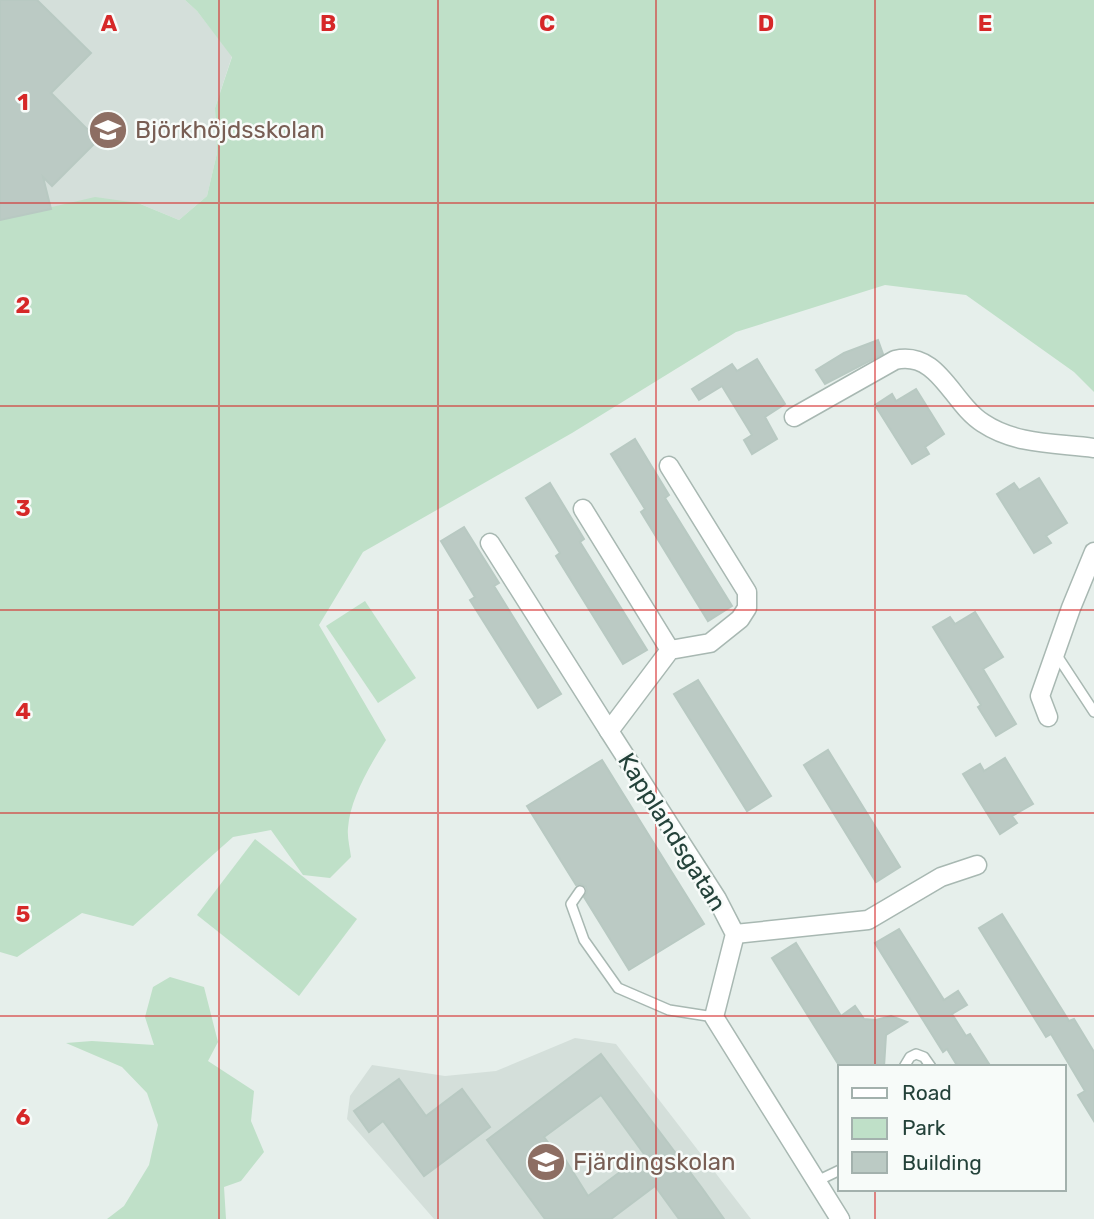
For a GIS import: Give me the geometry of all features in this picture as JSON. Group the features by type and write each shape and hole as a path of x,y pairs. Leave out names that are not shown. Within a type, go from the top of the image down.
{"street":[{"path":"794,417 895,359 908,357 930,366 981,422 1003,433 1031,442 1094,448"},
{"path":"583,509 670,650 710,643 740,619 747,608 747,592 669,466"},
{"name":"Kapplandsgatan","path":"490,543 717,900 735,934 714,1017"},
{"path":"1048,717 1040,696 1094,552"},
{"name":"Kapplandsgatan","path":"609,731 670,650"},
{"name":"Kapplandsgatan","path":"735,934 868,920 941,877 977,865"},
{"path":"714,1017 840,1219"}],"lane":[{"path":"1056,654 1094,712"},
{"path":"580,891 571,904 584,940 618,988 669,1010 714,1017"},
{"path":"905,1065 910,1057 916,1054 924,1057 930,1065"},
{"path":"817,1181 838,1171"}],"shaded area":[{"name":"Björkhöjdsskolan","path":"0,0 185,0 197,11 232,56 215,108 217,153 207,196 179,220 138,203 0,219"},
{"name":"Fjärdingskolan","path":"575,1038 616,1044 751,1219 434,1219 347,1119 350,1096 372,1065 445,1076 496,1071"}],"green space":[{"path":"185,0 1094,0 1094,392 1074,372 966,295 885,285 736,332 572,433 363,552 319,625 386,740 367,771 353,806 348,831 351,857 330,878 303,875 271,830 233,837 133,926 82,913 17,957 0,952 0,219 95,197 138,203 179,220 207,196 217,153 215,108 232,57 197,11"},
{"path":"365,601 416,678 378,703 326,626"},
{"path":"255,839 357,919 299,996 197,915"},
{"path":"170,977 204,987 218,1042 208,1061 254,1091 251,1121 264,1152 241,1181 224,1187 226,1219 107,1219 124,1206 149,1165 158,1125 147,1093 122,1067 66,1043 92,1041 154,1045 145,1017 153,987"}],"building":[{"path":"0,0 37,0 91,53 51,93 98,140 52,186 43,177 51,209 0,220"},
{"path":"878,340 883,354 825,384 816,370 844,353"},
{"path":"757,359 785,404 765,417 777,439 752,454 744,440 752,435 722,386 699,400 692,389 732,364 737,371"},
{"path":"916,389 944,434 925,447 929,454 912,464 875,405 892,394 896,401"},
{"path":"635,439 669,495 665,498 732,606 708,621 641,512 645,509 611,454"},
{"path":"1039,478 1067,523 1046,536 1051,543 1034,553 997,494 1014,483 1019,490"},
{"path":"550,483 584,539 580,542 647,650 623,664 556,556 560,553 526,498"},
{"path":"464,527 499,583 494,586 561,694 538,708 470,600 475,597 441,541"},
{"path":"975,612 1003,657 983,669 1016,724 996,736 978,707 981,705 933,627 950,617 955,624"},
{"path":"698,680 771,796 747,811 674,694"},
{"path":"828,750 900,867 876,882 804,765"},
{"path":"1005,758 1033,804 1012,816 1017,823 1000,834 963,774 980,764 984,771"},
{"path":"602,760 704,924 629,970 584,897 586,887 576,885 527,806"},
{"path":"1002,914 1069,1021 1074,1019 1094,1052 1094,1121 1078,1095 1085,1091 1051,1034 1046,1037 979,928"},
{"path":"899,929 944,1000 958,991 967,1005 952,1014 966,1036 970,1034 990,1065 957,1065 947,1049 943,1052 875,943"},
{"path":"796,943 841,1016 855,1006 864,1019 876,1020 891,1016 907,1022 886,1035 884,1065 839,1065 772,958"},
{"path":"601,1054 724,1219 679,1219 655,1186 611,1219 545,1219 487,1140","holes":["601,1095 644,1154 588,1196 563,1156 560,1158 544,1137"]},
{"path":"399,1079 426,1116 462,1089 490,1127 424,1176 383,1121 369,1132 354,1111"}],"place":[{"name":"Björkhöjdsskolan","path":"108,130"},
{"name":"Fjärdingskolan","path":"546,1162"}]}
